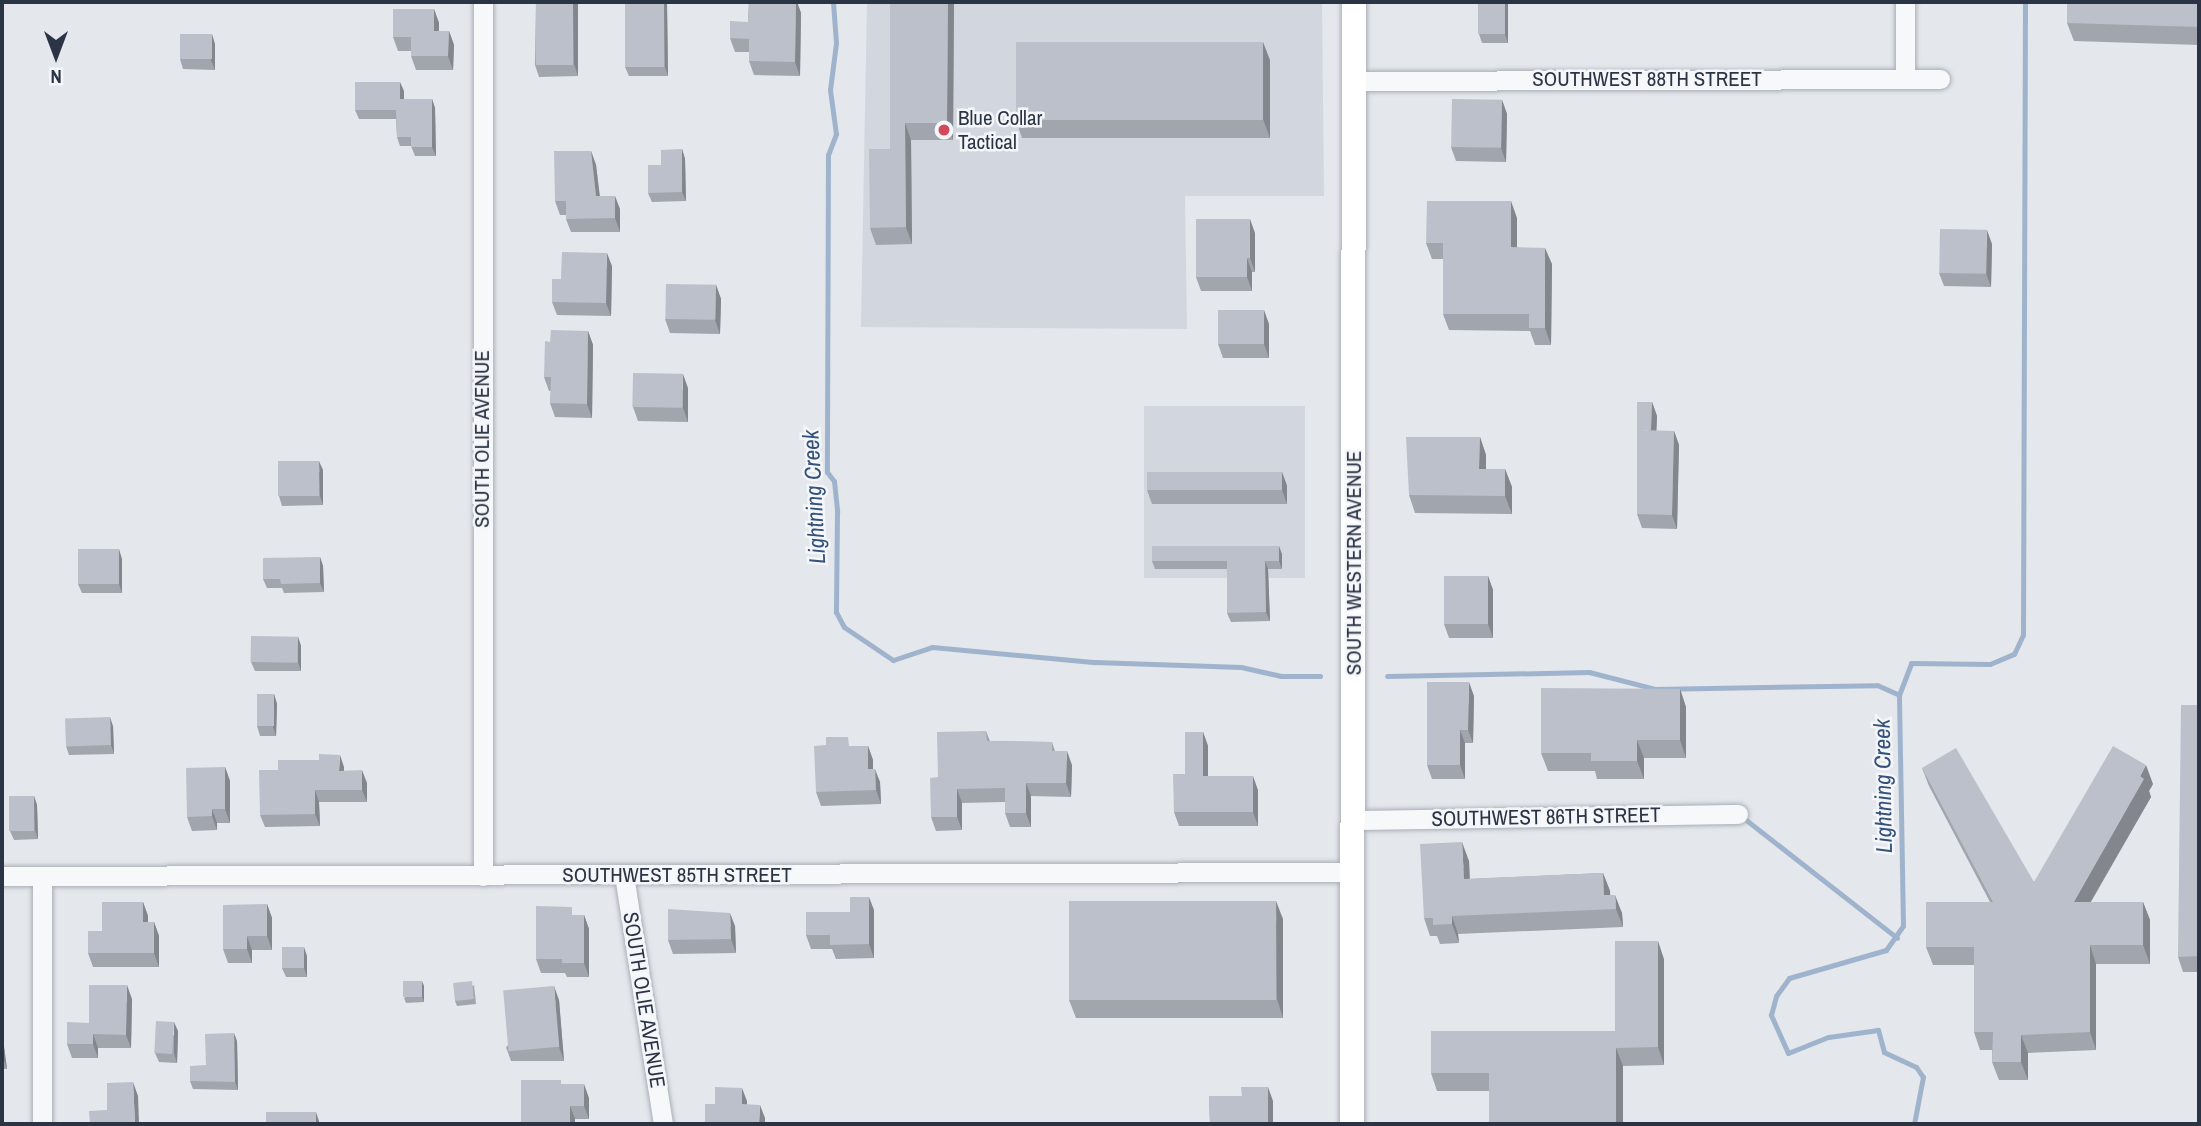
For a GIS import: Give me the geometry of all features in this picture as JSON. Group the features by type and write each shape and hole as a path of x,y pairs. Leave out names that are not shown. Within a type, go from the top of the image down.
{"main road":[{"name":"SOUTH WESTERN AVENUE","path":"1352,1124 1354,2"}],"street":[{"name":"SOUTH OLIE AVENUE","path":"483,876 484,2"},
{"path":"1905,2 1905,78"},
{"name":"SOUTHWEST 88TH STREET","path":"1354,81 1940,79"},
{"name":"SOUTHWEST 86TH STREET","path":"1354,820 1738,814"},
{"name":"SOUTHWEST 85TH STREET","path":"2,876 1353,872"},
{"name":"SOUTH OLIE AVENUE","path":"624,875 663,1124"},
{"path":"42,876 42,1124"}],"shaded area":[{"path":"867,2 1322,2 1324,196 1185,196 1187,329 861,327"},
{"path":"1144,406 1305,406 1305,578 1144,578"}],"building":[{"path":"536,2 573,2 573,65 536,65"},
{"path":"625,2 664,2 664,67 625,67"},
{"path":"749,2 796,2 795,62 749,61 749,39 730,38 730,21 748,22"},
{"path":"890,2 948,2 947,123 905,123 906,227 870,228 869,149 890,149"},
{"path":"1478,2 1505,2 1505,34 1478,34"},
{"path":"2067,2 2199,2 2199,27 2067,23"},
{"path":"393,9 434,9 434,31 449,31 448,56 411,56 411,37 393,37"},
{"path":"180,34 212,34 212,59 180,59"},
{"path":"1016,42 1263,42 1263,120 1016,120"},
{"path":"355,82 400,82 400,99 432,99 432,147 411,147 411,137 397,137 396,110 355,110"},
{"path":"1452,99 1502,100 1501,148 1451,147"},
{"path":"682,149 682,192 648,193 648,165 661,165 661,150"},
{"path":"554,151 591,151 596,196 615,196 615,218 566,219 566,201 555,201"},
{"path":"1427,201 1511,201 1511,247 1545,248 1545,328 1529,328 1529,314 1443,314 1443,243 1426,243"},
{"path":"1196,219 1250,219 1247,277 1196,277"},
{"path":"1940,229 1987,230 1986,274 1939,273"},
{"path":"562,252 607,253 606,303 552,302 552,279 561,279"},
{"path":"666,284 716,285 715,320 665,319"},
{"path":"1218,310 1264,310 1264,344 1218,344"},
{"path":"551,330 588,331 587,404 550,403 551,377 544,377 545,341 550,342"},
{"path":"633,373 683,374 682,408 632,407"},
{"path":"1637,402 1652,402 1651,430 1640,430 1674,431 1672,515 1637,514"},
{"path":"1406,437 1480,437 1479,469 1505,469 1505,496 1409,495"},
{"path":"278,461 319,461 319,496 278,496"},
{"path":"1147,472 1282,472 1282,490 1147,490"},
{"path":"1152,546 1279,546 1279,561 1265,561 1266,612 1227,613 1227,561 1152,561"},
{"path":"78,549 119,549 119,584 78,584"},
{"path":"320,557 320,583 281,584 280,579 263,579 263,558"},
{"path":"1444,576 1488,576 1488,624 1444,624"},
{"path":"251,636 298,637 298,663 251,662"},
{"path":"1427,682 1469,682 1468,730 1460,730 1460,765 1427,765"},
{"path":"1541,688 1680,689 1680,740 1637,740 1637,761 1591,761 1591,753 1541,753"},
{"path":"257,694 274,694 274,726 257,726"},
{"path":"2181,705 2199,705 2199,956 2178,957"},
{"path":"110,717 111,745 66,747 65,719"},
{"path":"986,731 987,741 1052,742 1052,751 1067,751 1066,783 1026,783 1026,813 1005,813 1005,788 957,789 957,817 931,817 930,778 938,777 937,732"},
{"path":"1185,732 1203,732 1203,776 1253,776 1253,812 1174,812 1173,774 1185,774"},
{"path":"826,737 848,737 849,746 868,746 868,769 875,769 876,790 816,792 814,746 826,745"},
{"path":"2113,746 2146,765 2140,776 2144,779 2074,902 2143,902 2143,945 2090,945 2090,1032 2021,1035 2021,1062 1992,1062 1993,1032 1974,1032 1974,947 1926,947 1926,902 1993,902 1922,768 1956,748 2034,882"},
{"path":"319,754 340,755 339,771 362,770 362,790 315,790 315,814 260,815 259,770 278,770 278,760 319,760"},
{"path":"225,767 225,809 212,809 212,816 187,817 186,768"},
{"path":"9,796 34,796 34,831 9,831"},
{"path":"1462,842 1464,879 1603,873 1604,895 1615,895 1616,909 1452,916 1452,924 1433,925 1433,918 1424,918 1420,844"},
{"path":"850,897 869,897 869,944 830,945 830,935 806,935 806,912 850,912"},
{"path":"1069,901 1276,901 1276,1000 1069,1000"},
{"path":"102,902 143,902 143,922 154,922 154,953 88,953 88,931 102,931"},
{"path":"267,904 267,936 247,936 247,949 223,949 223,905"},
{"path":"536,906 572,907 572,915 584,915 584,963 562,963 562,959 536,959"},
{"path":"668,909 730,913 731,939 668,940"},
{"path":"1615,941 1658,941 1658,1047 1616,1048 1616,1124 1489,1124 1489,1073 1431,1073 1431,1031 1615,1031"},
{"path":"282,947 304,947 304,968 282,968"},
{"path":"403,981 422,981 422,997 403,997"},
{"path":"472,981 474,999 455,1001 453,983"},
{"path":"89,985 127,985 126,1035 93,1034 93,1044 67,1044 67,1022 89,1023"},
{"path":"554,986 559,1047 509,1051 503,990"},
{"path":"156,1021 174,1022 172,1054 154,1053"},
{"path":"234,1033 235,1082 190,1081 190,1066 206,1065 205,1034"},
{"path":"521,1080 561,1080 561,1084 584,1084 584,1106 570,1106 570,1124 521,1124"},
{"path":"133,1082 135,1124 90,1124 89,1111 107,1110 107,1083"},
{"path":"715,1087 742,1088 742,1104 760,1105 759,1124 705,1124 705,1104 715,1104"},
{"path":"1241,1087 1268,1087 1268,1124 1210,1123 1209,1096 1242,1096"},
{"path":"266,1112 316,1112 316,1124 266,1124"},
{"path":"1078,1123 1140,1124 1078,1124"}],"waterway":[{"name":"Lightning Creek","path":"833,2 836,43 830,90 836,134 828,155 827,472 834,481 837,512 836,612 844,627 893,660 932,647 1095,662 1241,667 1281,676 1320,676"},
{"path":"1914,1124 1923,1077 1916,1067 1884,1052 1878,1030 1828,1037 1788,1053 1771,1015 1776,996 1789,978 1886,950 1903,926 1899,695 1911,663 1990,664 2014,654 2023,635 2025,2"},
{"name":"Lightning Creek","path":"1387,676 1589,672 1655,689 1877,685 1899,695"},
{"path":"1741,816 1897,938"}],"place":[{"name":"Blue Collar Tactical","path":"944,130"}]}
